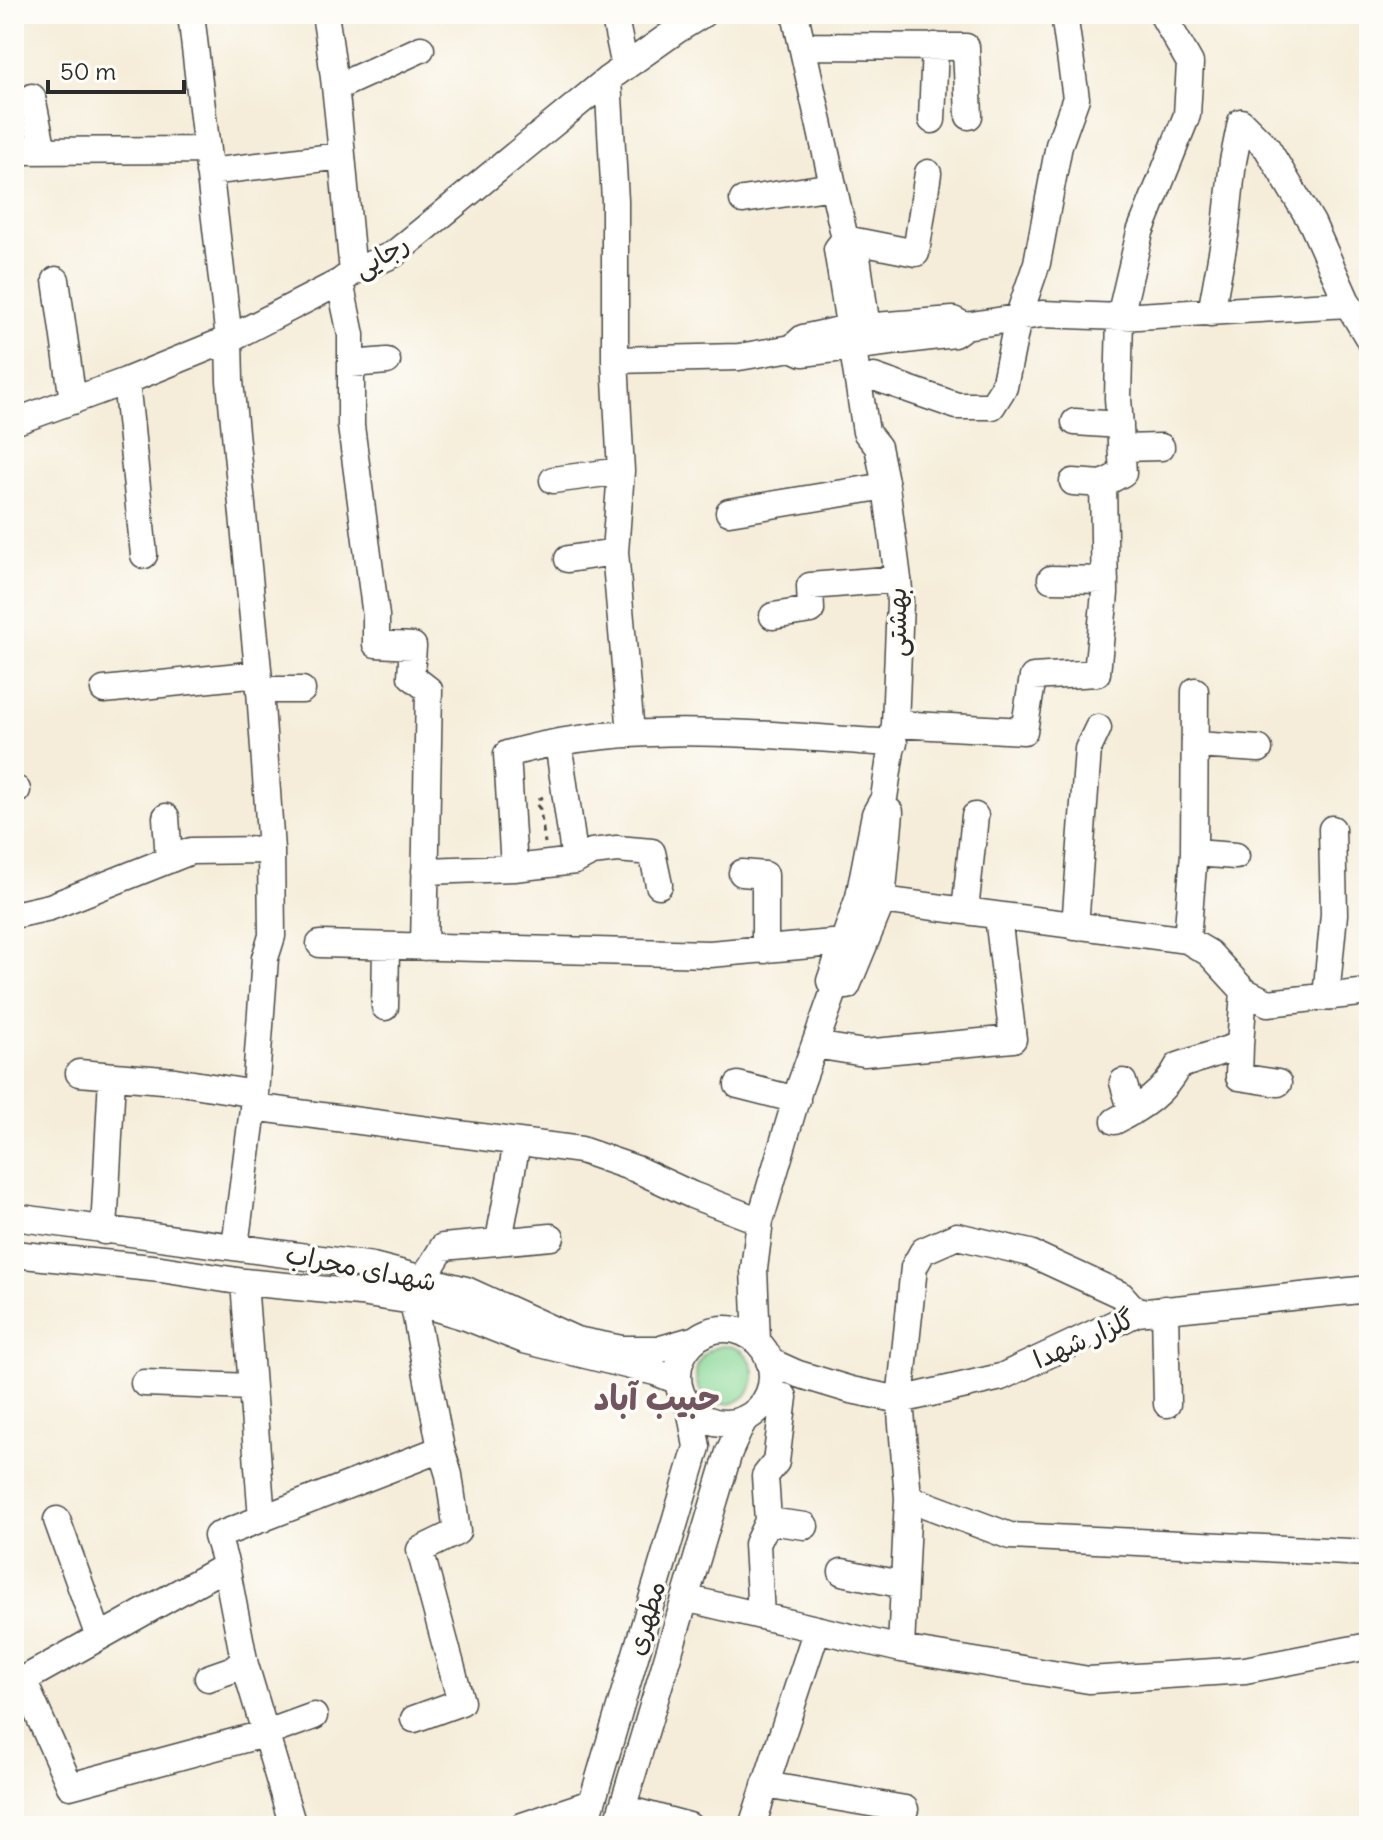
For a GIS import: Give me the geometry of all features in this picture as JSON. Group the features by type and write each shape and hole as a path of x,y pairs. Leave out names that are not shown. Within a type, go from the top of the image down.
{"street":[{"path":"191,14 229,339 230,381 259,682 271,850 272,936 265,958 254,1100 235,1246"},
{"path":"325,14 337,87 351,335 351,426 376,616 376,644 413,646 411,676 429,690 424,947"},
{"path":"614,14 617,73 615,360 621,471 615,552 631,733"},
{"name":"رجایی","path":"14,422 229,339 394,254 617,73 703,14"},
{"path":"795,14 845,239 857,257 859,336 866,432 878,447 883,437 874,377 859,336"},
{"path":"874,377 957,406 992,406 1004,387 1018,318 1037,263 1059,145 1076,98 1064,14"},
{"path":"1073,482 1103,484 1123,473 1118,398 1120,317 1140,232 1187,115 1190,63 1162,14"},
{"path":"802,46 966,47 969,116"},
{"path":"932,120 935,46"},
{"path":"337,87 421,49"},
{"path":"32,97 43,151"},
{"path":"1211,313 1241,122 1267,148 1312,223 1348,304 1369,339"},
{"path":"14,151 207,161 341,156"},
{"path":"845,239 916,253 928,173"},
{"path":"743,200 833,186"},
{"path":"56,280 73,401"},
{"path":"615,360 739,357 792,348 803,353 859,336 954,334 965,326 1042,314 1120,317 1348,304"},
{"path":"351,364 387,361"},
{"path":"126,381 144,555"},
{"path":"1075,422 1161,447"},
{"name":"بهشتی","path":"834,991 845,990 870,899 875,814 884,798 894,734 900,602 886,486 878,447"},
{"path":"553,480 621,471"},
{"path":"514,868 507,754 542,744 631,733 747,735 1024,731 1033,677 1097,673 1105,580 1103,484"},
{"path":"729,512 886,486"},
{"path":"568,559 615,552"},
{"path":"773,616 811,610 810,586 898,579"},
{"path":"1051,579 1105,580"},
{"path":"104,690 259,682 302,690"},
{"path":"1187,940 1194,853 1195,691"},
{"path":"1075,927 1088,749 1098,728"},
{"path":"558,742 562,862"},
{"path":"1196,745 1259,749"},
{"path":"965,911 975,816"},
{"path":"166,817 169,860"},
{"path":"1326,997 1334,914 1332,829"},
{"path":"425,871 514,868 562,862 592,852 617,849 652,852 659,885"},
{"path":"14,915 50,907 191,851 271,850"},
{"path":"1194,853 1236,856"},
{"path":"742,873 765,875 765,950"},
{"path":"870,899 1187,940 1209,953 1244,991 1268,1003 1369,992"},
{"name":"بهشتی","path":"754,1269 760,1221 834,991 830,981 844,942 870,899"},
{"path":"815,1045 864,1053 1013,1039 998,917"},
{"path":"320,944 710,954 844,942"},
{"path":"385,1007 386,947"},
{"path":"1244,991 1239,1077 1278,1083"},
{"path":"1123,1082 1124,1117 1167,1086 1178,1066 1240,1045"},
{"path":"79,1073 175,1081 254,1100 517,1143 581,1150 636,1169 760,1221"},
{"path":"104,1231 112,1077"},
{"path":"738,1085 797,1100"},
{"path":"499,1240 517,1143"},
{"path":"20,1255 24,1218"},
{"name":"شهدای محراب","path":"24,1218 373,1266 419,1290 454,1314 524,1340 655,1372 678,1381"},
{"path":"901,1649 908,1498 900,1400 914,1267 923,1251 957,1236 1030,1253 1121,1295 1137,1313"},
{"path":"414,1719 461,1702 420,1550 457,1532 449,1475 441,1449 419,1290 443,1247 551,1237"},
{"name":"شهدای محراب","path":"20,1255 360,1293 466,1290 576,1340 622,1349 661,1349 696,1339"},
{"path":"727,1329 754,1269"},
{"path":"754,1269 763,1351 772,1369 775,1399 776,1462 765,1476 768,1521 757,1544 761,1616"},
{"path":"244,1282 262,1519"},
{"name":"گلزار شهدا","path":"851,1390 900,1400 1001,1377 1137,1313 1369,1289"},
{"path":"454,1314 466,1290"},
{"path":"1165,1309 1167,1404"},
{"path":"727,1329 743,1332 763,1351 798,1374 851,1390 775,1399 744,1419 715,1423 690,1408 678,1381 679,1366 685,1351 696,1339 711,1331 727,1329"},
{"path":"144,1383 251,1387"},
{"name":"مطهری","path":"588,1814 697,1447 690,1408"},
{"name":"مطهری","path":"619,1817 729,1452 744,1419"},
{"path":"293,1826 245,1665 226,1566 217,1536 441,1449"},
{"path":"688,1477 699,1467 709,1467 717,1474 719,1484"},
{"path":"908,1498 1010,1536 1369,1553"},
{"path":"57,1520 99,1637"},
{"path":"768,1521 805,1526"},
{"path":"226,1566 19,1682 70,1786 267,1733 314,1716"},
{"path":"842,1572 904,1585"},
{"path":"685,1598 901,1649 1089,1680 1245,1670 1369,1646"},
{"path":"752,1826 817,1629"},
{"path":"208,1678 245,1665"},
{"path":"765,1785 905,1809"},
{"path":"522,1826 588,1814"},
{"path":"619,1817 689,1826"}],"path":[{"path":"540,809 548,805 543,797 536,804 562,862"}],"green space":[{"path":"725,1346 746,1354 754,1375 746,1396 725,1404 704,1396 696,1375 704,1354"}],"district":[{"name":"حبیب آباد","path":"657,1398"}]}
